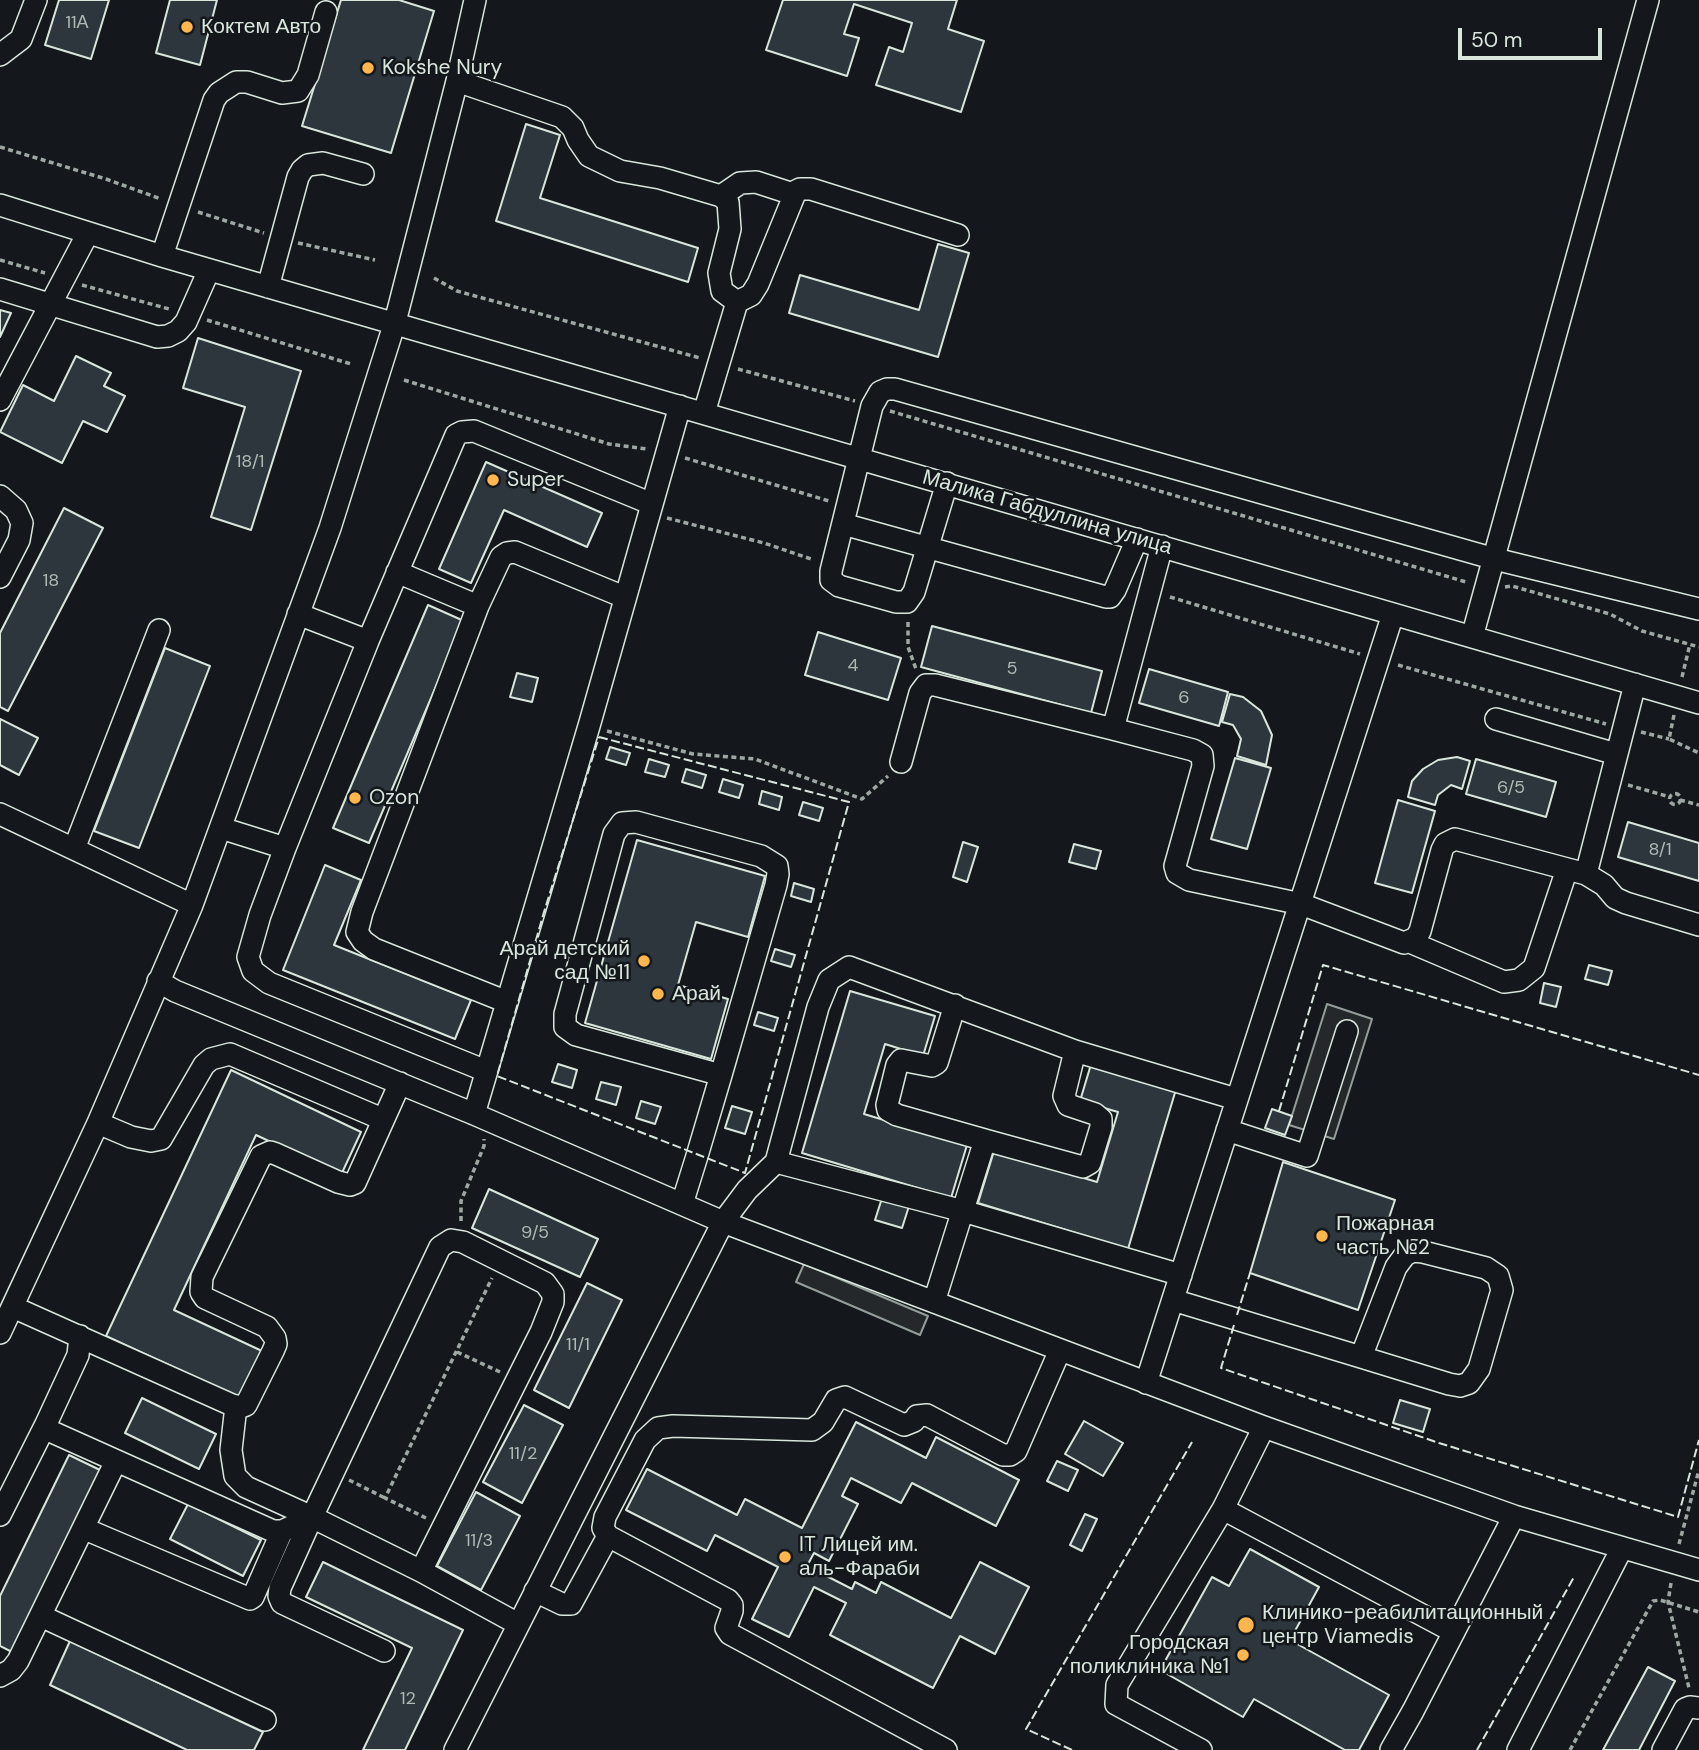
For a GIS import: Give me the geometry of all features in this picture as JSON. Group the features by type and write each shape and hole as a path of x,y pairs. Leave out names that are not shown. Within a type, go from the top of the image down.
{"street":[{"path":"0,55 21,39 36,0"},
{"path":"400,1083 355,1183 350,1185 276,1154 266,1153 257,1162 200,1285 205,1298 267,1327 275,1338 276,1344 246,1405 236,1406 80,1336 4,1322 98,1123 192,905 330,528 395,323 475,0"},
{"path":"1472,636 1648,0"},
{"path":"162,256 214,100 219,93 236,82 247,82 282,93 299,90 308,75 326,12"},
{"path":"457,81 562,117 573,128 589,156 620,171 660,178 721,195 728,202 730,229 719,273 722,291 737,302"},
{"path":"268,287 302,170 308,165 323,163 363,174"},
{"path":"721,195 740,183 755,182 793,194"},
{"path":"704,413 737,302 751,295 758,284 793,194 800,189 811,189 958,235"},
{"name":"Малика Габдуллина улица","path":"0,205 209,270 1699,703"},
{"path":"0,400 88,233"},
{"path":"0,289 157,337 168,336 178,331 186,322 209,270"},
{"path":"947,483 914,592 907,602 896,602 839,586 831,580 872,406 880,392 895,388 1495,559 1699,609"},
{"path":"479,1116 486,1071 589,726 680,406"},
{"path":"486,1071 269,983 253,971 248,957 260,915 368,641 452,441 461,432 474,431 650,508"},
{"path":"0,496 16,509 22,523 19,540 0,577"},
{"path":"843,523 1106,597 1110,597 1115,590 1137,539"},
{"path":"1113,729 1162,546"},
{"path":"507,1002 374,949 363,942 357,932 362,912 478,606 500,557 515,552 624,597"},
{"path":"397,572 478,606"},
{"path":"298,614 368,641"},
{"path":"1146,1383 1394,614"},
{"path":"74,849 159,630"},
{"path":"901,762 922,688 930,684 1193,750 1202,755 1203,766 1177,859 1177,873 1189,880 1301,904 1396,941 1410,942 1504,982 1519,981 1534,968 1576,871 1609,780 1635,684"},
{"path":"1496,719 1616,754"},
{"path":"0,814 192,905"},
{"path":"682,1203 721,1075 778,874 776,866 761,856 636,822 622,823 614,834 565,1013 565,1027 576,1035 721,1075"},
{"path":"221,828 285,848"},
{"path":"1410,942 1420,931 1442,850 1449,840 1461,839 1576,871 1604,886 1615,898 1626,903 1699,925"},
{"path":"455,1750 723,1222 747,1190 776,1162 818,1007 829,980 849,967 1076,1051 1236,1099"},
{"path":"158,981 175,991 479,1116 723,1222 1264,1427 1514,1516 1699,1570"},
{"path":"955,1005 937,1063 932,1066 901,1060 897,1065 888,1110 897,1115 985,1140 1086,1166 1092,1159 1102,1123 1099,1116 1074,1108 1065,1101 1064,1090 1076,1051"},
{"path":"1227,1130 1307,1156 1347,1031"},
{"path":"98,1123 131,1137 162,1139 204,1065 211,1059 230,1054 383,1119"},
{"path":"934,1302 985,1140"},
{"path":"776,1162 963,1211 1181,1275"},
{"path":"384,1651 282,1603 280,1588 440,1247 446,1242 457,1240 545,1283 553,1294 551,1310 421,1571"},
{"path":"1173,1300 1449,1384 1460,1386 1469,1383 1479,1369 1502,1290 1498,1276 1486,1268 1423,1252 1413,1251 1405,1255 1396,1268 1361,1357"},
{"path":"0,1515 78,1355 80,1336"},
{"path":"627,1412 658,1428 673,1426 812,1430 823,1422 836,1400 845,1397 904,1425 914,1421 917,1416 927,1416 1003,1455 1010,1455 1016,1451 1060,1350"},
{"path":"236,1406 231,1450 235,1476 246,1486 421,1571 518,1624"},
{"path":"46,1424 50,1431 273,1531 282,1531 312,1517"},
{"path":"1201,1750 1116,1704 1116,1685 1223,1509 1264,1427"},
{"path":"658,1428 645,1440 605,1517 603,1528 608,1536 728,1600 732,1605 726,1628 730,1634 946,1750"},
{"path":"0,1676 11,1670 18,1661 116,1461"},
{"path":"1223,1509 1454,1632"},
{"path":"1391,1750 1514,1516"},
{"path":"85,1529 250,1599 282,1531"},
{"path":"535,1591 562,1604 571,1604 608,1536"},
{"path":"1518,1750 1622,1548"},
{"path":"41,1615 265,1720"},
{"path":"1663,1750 1685,1709 1697,1707"}],"path":[{"path":"434,278 457,291 872,406 1485,587 1512,586 1610,614 1642,631 1699,647"},
{"path":"650,508 814,560 831,571"},
{"path":"907,602 908,647 922,688"},
{"path":"589,726 693,754 755,759 862,799 879,786 901,762"},
{"path":"1609,780 1670,797 1674,804 1680,800 1699,805"},
{"path":"457,1240 461,1222 461,1201 484,1146 479,1116"},
{"path":"385,1498 500,1260"},
{"path":"457,1352 517,1380"},
{"path":"1697,1707 1668,1602 1674,1562 1699,1470"},
{"path":"333,1473 443,1527"},
{"path":"1570,1750 1649,1605 1653,1601 1668,1602 1699,1612"}],"shaded area":[{"path":"1327,1004 1372,1019 1334,1139 1289,1125"},
{"path":"804,1264 928,1316 920,1335 796,1282"}],"building":[{"path":"59,0 109,0 91,59 45,45"},
{"name":"Коктем Авто","path":"170,0 217,0 200,65 156,53"},
{"name":"Kokshe Nury","path":"341,0 399,0 434,11 391,153 302,126"},
{"path":"783,0 957,0 948,29 984,41 961,112 876,85 889,47 903,52 912,23 854,4 844,34 859,38 847,76 766,50"},
{"path":"526,124 560,135 540,198 698,248 688,282 496,221"},
{"path":"938,244 969,253 938,357 789,313 800,275 919,310"},
{"path":"0,310 11,313 0,337"},
{"path":"198,338 301,371 251,530 211,517 245,407 183,388"},
{"path":"76,356 111,373 104,386 125,396 107,432 83,421 62,463 0,432 23,385 54,401"},
{"path":"486,462 602,513 587,547 504,510 471,583 439,569"},
{"path":"64,508 103,528 8,711 0,707 0,633"},
{"path":"428,605 464,621 369,843 333,828"},
{"path":"932,626 1102,671 1091,713 921,667"},
{"path":"818,632 901,658 888,700 805,675"},
{"path":"165,648 210,666 139,848 94,831"},
{"path":"1149,669 1228,692 1219,726 1139,703"},
{"path":"517,673 538,678 532,702 510,697"},
{"path":"1230,694 1243,697 1261,711 1272,735 1266,765 1237,756 1241,739 1233,725 1222,722"},
{"path":"0,719 38,738 19,775 0,765"},
{"path":"610,747 630,753 626,765 606,759"},
{"path":"1457,757 1470,761 1462,789 1451,785 1438,795 1435,805 1408,797 1412,781 1423,769 1438,760"},
{"path":"1235,758 1271,768 1247,849 1211,839"},
{"path":"649,759 669,765 665,777 645,772"},
{"path":"1476,759 1556,782 1546,817 1466,794"},
{"path":"686,769 706,775 702,788 682,782"},
{"path":"723,779 743,785 739,798 719,792"},
{"path":"762,791 782,797 779,810 759,804"},
{"path":"1398,800 1435,811 1412,893 1375,883"},
{"path":"803,802 823,808 819,821 799,815"},
{"path":"1628,822 1699,843 1699,881 1618,857"},
{"name":"Арай детский сад №11","path":"637,840 765,876 748,937 696,922 678,985 728,999 711,1059 585,1023"},
{"path":"963,842 978,847 967,882 953,877"},
{"path":"1074,844 1101,851 1096,869 1069,862"},
{"path":"325,865 361,880 334,945 471,1000 455,1039 283,970"},
{"path":"794,883 814,889 811,902 791,896"},
{"path":"775,949 795,955 791,967 771,961"},
{"path":"1589,965 1612,971 1608,985 1585,979"},
{"path":"1544,983 1561,987 1556,1007 1540,1003"},
{"path":"850,991 935,1016 923,1056 885,1044 864,1114 967,1145 951,1198 802,1153"},
{"path":"758,1012 778,1018 774,1031 754,1025"},
{"path":"1092,1061 1177,1086 1128,1249 978,1203 994,1151 1097,1182 1118,1112 1080,1101"},
{"path":"558,1064 577,1070 572,1088 552,1082"},
{"path":"231,1070 361,1132 341,1175 256,1135 174,1310 262,1351 240,1398 106,1336"},
{"path":"601,1082 621,1087 616,1105 596,1099"},
{"path":"641,1101 661,1107 655,1124 636,1118"},
{"path":"732,1106 752,1112 745,1134 725,1128"},
{"path":"1272,1109 1292,1116 1285,1135 1265,1128"},
{"name":"Пожарная часть №2","path":"1283,1162 1395,1200 1358,1310 1250,1273"},
{"path":"489,1189 598,1239 580,1277 472,1228"},
{"path":"883,1195 910,1203 902,1228 875,1220"},
{"path":"587,1283 622,1300 569,1408 534,1390"},
{"path":"142,1398 216,1434 199,1469 125,1433"},
{"path":"1400,1400 1430,1409 1423,1432 1393,1423"},
{"path":"524,1405 563,1425 522,1503 483,1482"},
{"path":"1084,1421 1123,1443 1103,1476 1065,1454"},
{"name":"IT Лицей им. аль-Фараби","path":"856,1422 926,1458 936,1437 1019,1480 996,1526 912,1483 901,1503 851,1478 842,1496 858,1504 829,1561 814,1553 807,1566 852,1589 855,1582 876,1593 881,1582 951,1618 980,1562 1029,1587 995,1654 960,1636 933,1688 830,1635 846,1603 814,1587 789,1637 752,1619 778,1567 715,1535 707,1551 626,1510 647,1469 737,1515 745,1499 802,1528"},
{"path":"69,1455 100,1470 12,1652 0,1646 0,1596"},
{"path":"1057,1461 1078,1470 1068,1491 1047,1481"},
{"path":"476,1492 520,1516 481,1590 437,1566"},
{"path":"188,1504 261,1540 243,1576 170,1539"},
{"path":"1085,1514 1097,1519 1082,1551 1070,1545"},
{"name":"Городская поликлиника №1","path":"1250,1549 1319,1587 1290,1640 1389,1695 1359,1750 1345,1750 1254,1699 1243,1717 1160,1670 1212,1577 1229,1586"},
{"path":"323,1562 463,1630 405,1750 363,1750 412,1648 306,1597"},
{"path":"70,1641 263,1732 254,1750 187,1750 50,1685"},
{"path":"1648,1667 1675,1681 1639,1750 1603,1750"}],"fence":[{"path":"599,737 849,802 745,1173 497,1076 544,912 599,737"},
{"path":"1279,1111 1323,965 1699,1075"},
{"path":"1237,1315 1250,1273"},
{"path":"1234,1325 1221,1368 1439,1443 1678,1517 1699,1440"},
{"path":"1072,1750 1026,1729 1192,1442"},
{"path":"1477,1750 1574,1577"}],"place":[{"name":"Коктем Авто","path":"187,27"},
{"name":"Kokshe Nury","path":"368,68"},
{"name":"Super","path":"493,480"},
{"name":"Ozon","path":"355,798"},
{"name":"Арай детский сад №11","path":"644,961"},
{"name":"Арай","path":"658,994"},
{"name":"Пожарная часть №2","path":"1322,1236"},
{"name":"IT Лицей им. аль-Фараби","path":"785,1557"},
{"name":"Клинико-реабилитационный центр Viamedis","path":"1246,1625"},
{"name":"Городская поликлиника №1","path":"1243,1655"}]}
